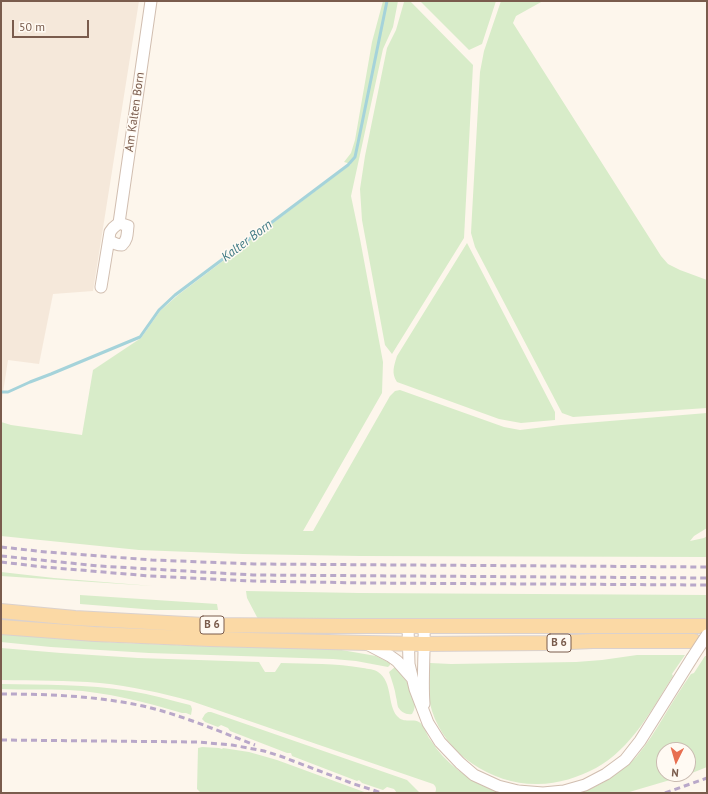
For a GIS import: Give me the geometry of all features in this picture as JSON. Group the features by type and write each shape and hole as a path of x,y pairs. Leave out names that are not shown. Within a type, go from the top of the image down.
{"main road":[{"name":"B 6","path":"1,611 75,618 204,625 424,626 705,631"},
{"name":"B 6","path":"1,627 95,634 210,639 408,644 694,641"}],"street":[{"name":"Am Kalten Born","path":"101,286 110,232 119,223 151,1"},
{"path":"109,240 118,245 122,245 125,242 128,236 128,226 119,223"},
{"path":"408,626 409,664 415,689 428,723 440,742 474,775 498,786 518,791 543,793 564,791 585,785 606,774 625,760 640,741 692,658 705,631"},
{"path":"424,626 425,715"},
{"path":"367,643 397,661 412,678"}],"shaded area":[{"path":"1,1 139,1 93,291 53,294 39,364 8,360 1,406"}],"green space":[{"path":"383,1 398,1 393,27 383,49 351,196 383,362 382,393 303,531 313,531 390,396 395,391 400,390 504,427 520,430 561,425 707,413 707,528 694,536 690,541 707,536 707,557 360,556 243,554 139,550 1,536 1,422 11,425 82,435 93,370 141,338 160,311 178,295 351,164 344,162 351,153 355,140 372,42"},
{"path":"410,1 473,65 464,238 392,354 385,345 362,220 360,189 365,156 387,48 396,30 404,2"},
{"path":"420,1 496,1 482,44 469,50"},
{"path":"501,1 543,1 516,16 513,23 661,256 668,264 707,280 707,408 573,417 562,413 475,247 471,233 480,72 484,51"},
{"path":"467,243 555,412 555,420 521,423 499,419 397,382 395,379 394,369 397,356"},
{"path":"1,572 54,578 153,586 1,576"},
{"path":"246,591 707,595 707,616 704,621 416,618 325,621 258,619 247,598"},
{"path":"80,595 217,604 218,610 156,610 80,604"},
{"path":"1,633 121,643 336,649 376,656 390,663 390,665 388,667 356,661 333,659 149,653 51,647 1,642"},
{"path":"1,648 138,658 259,662 265,672 275,672 281,663 332,664 373,670 383,676 386,681 392,705 397,716 403,720 414,720 421,723 436,748 458,770 475,781 503,793 435,793 436,788 433,784 191,701 157,693 100,683 1,680"},
{"path":"637,655 685,655 672,674 673,676 649,714 631,739 609,760 596,768 561,781 546,784 521,783 488,773 460,754 448,741 439,727 430,705 430,663 576,662"},
{"path":"705,656 707,656 707,767 696,771 696,742 656,742 656,782 663,782 626,793 578,793 593,788 610,778 637,756 651,737 691,674 694,673"},
{"path":"395,667 409,686 415,705 412,714 404,713 398,707 389,672"},
{"path":"1,684 66,685 130,691 190,705 192,709 191,715 140,701 111,695 68,690 1,689"},
{"path":"208,712 407,780 420,793 397,793 394,789 387,787 383,790 362,783 359,780 357,781 292,756 291,753 287,753 230,731 228,728 221,725 218,727 205,722 202,719"},
{"path":"198,748 223,748 249,752 277,760 367,793 200,792 197,789"}],"waterway":[{"name":"Kalter Born","path":"1,392 8,392 140,337 159,310 175,295 348,165 355,157 387,1"}],"railway":[{"path":"1,547 152,560 254,564 707,567"},
{"path":"1,556 99,566 253,575 707,578"},
{"path":"1,562 150,576 253,581 707,585"},
{"path":"1,694 72,696 143,706 186,719 255,745"},
{"path":"1,740 198,742 232,745 264,751 280,756 382,793"},
{"path":"665,793 707,778"}]}
